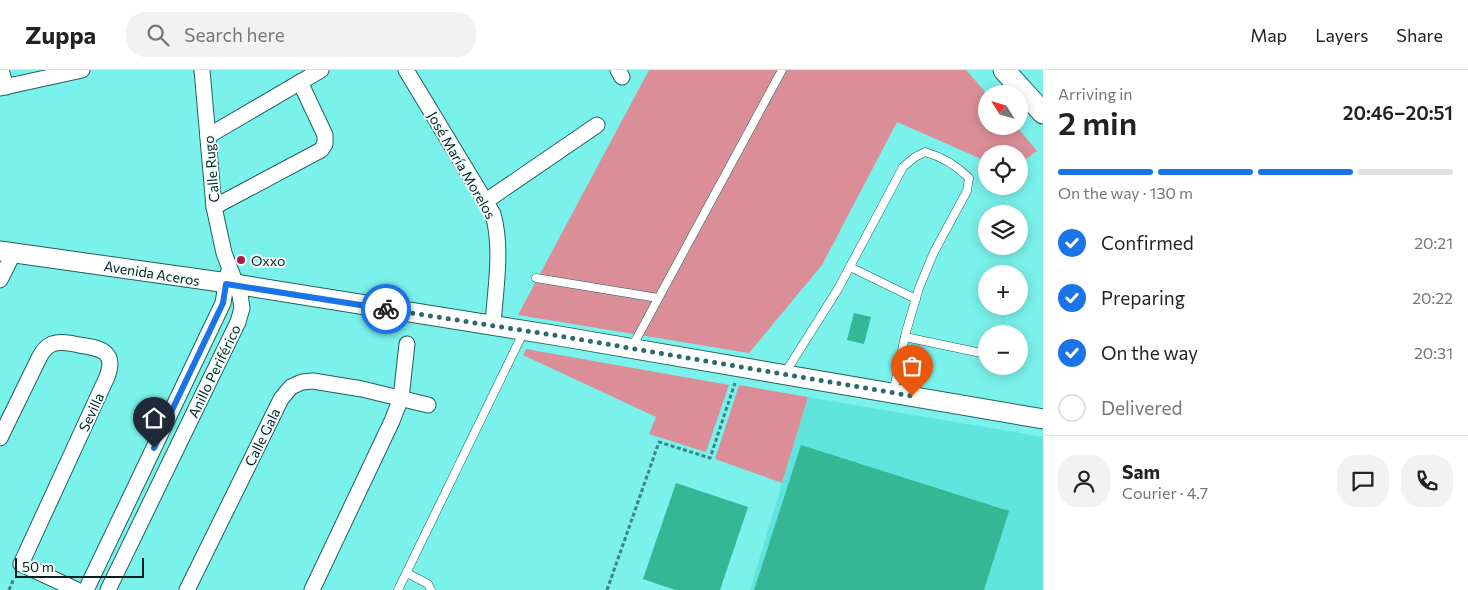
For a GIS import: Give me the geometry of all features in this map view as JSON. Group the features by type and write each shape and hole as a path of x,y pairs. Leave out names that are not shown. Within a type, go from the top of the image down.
{"main road":[{"path":"1004,70 1043,112"}],"street":[{"path":"1,70 3,87 82,70"},
{"name":"Calle Rugo","path":"202,70 214,207 230,278"},
{"path":"208,136 321,70"},
{"name":"José María Morelos","path":"406,70 493,214 498,246 493,326"},
{"path":"214,207 321,150 325,144 325,135 300,82"},
{"path":"486,201 597,126"},
{"path":"0,280 7,251"},
{"name":"Avenida Aceros","path":"7,251 230,278 493,326 1043,419"},
{"name":"Anillo Periférico","path":"86,590 223,303 230,278"},
{"name":"Anillo Periférico","path":"108,590 238,322 242,308 240,296 230,278"},
{"name":"Sevilla","path":"0,438 46,347 54,343 65,342 97,348 105,352 110,359 111,367 21,564 77,590"},
{"path":"312,590 392,421 401,398 407,344"},
{"name":"Calle Gala","path":"187,590 280,399 292,387 302,382 313,381 362,389 428,405"},
{"path":"185,382 204,390"}],"lane":[{"path":"631,349 782,70"},
{"path":"783,375 838,289 903,167 915,157 925,152 939,156 957,167 968,178 968,191 934,252 919,288 905,338 893,393"},
{"path":"850,268 916,299"},
{"path":"536,278 658,298"},
{"path":"398,590 524,331"},
{"path":"905,338 978,352"},
{"path":"407,573 428,584 431,590"}],"path":[{"path":"607,590 659,442 710,458 740,368"}],"shaded area":[{"path":"649,70 966,70 979,85 978,135 1024,135 1037,151 1028,158 1028,145 978,145 978,157 897,122 822,265 749,353 518,315"},
{"path":"526,349 729,385 706,452 649,434 656,417 523,355"},
{"path":"739,385 808,397 782,483 715,459"},
{"path":"808,397 1043,437 1043,590 750,590"}],"building":[{"path":"854,313 871,317 864,344 847,340"},
{"path":"801,445 1009,511 984,590 754,590"},
{"path":"676,483 748,507 720,590 675,590 643,579"}],"way so far":[{"path":"386,309 559,336 912,396"}],"place":[{"name":"Oxxo","path":"241,260"}],"route":[{"path":"154,448 223,303 226,284 386,309"}]}
